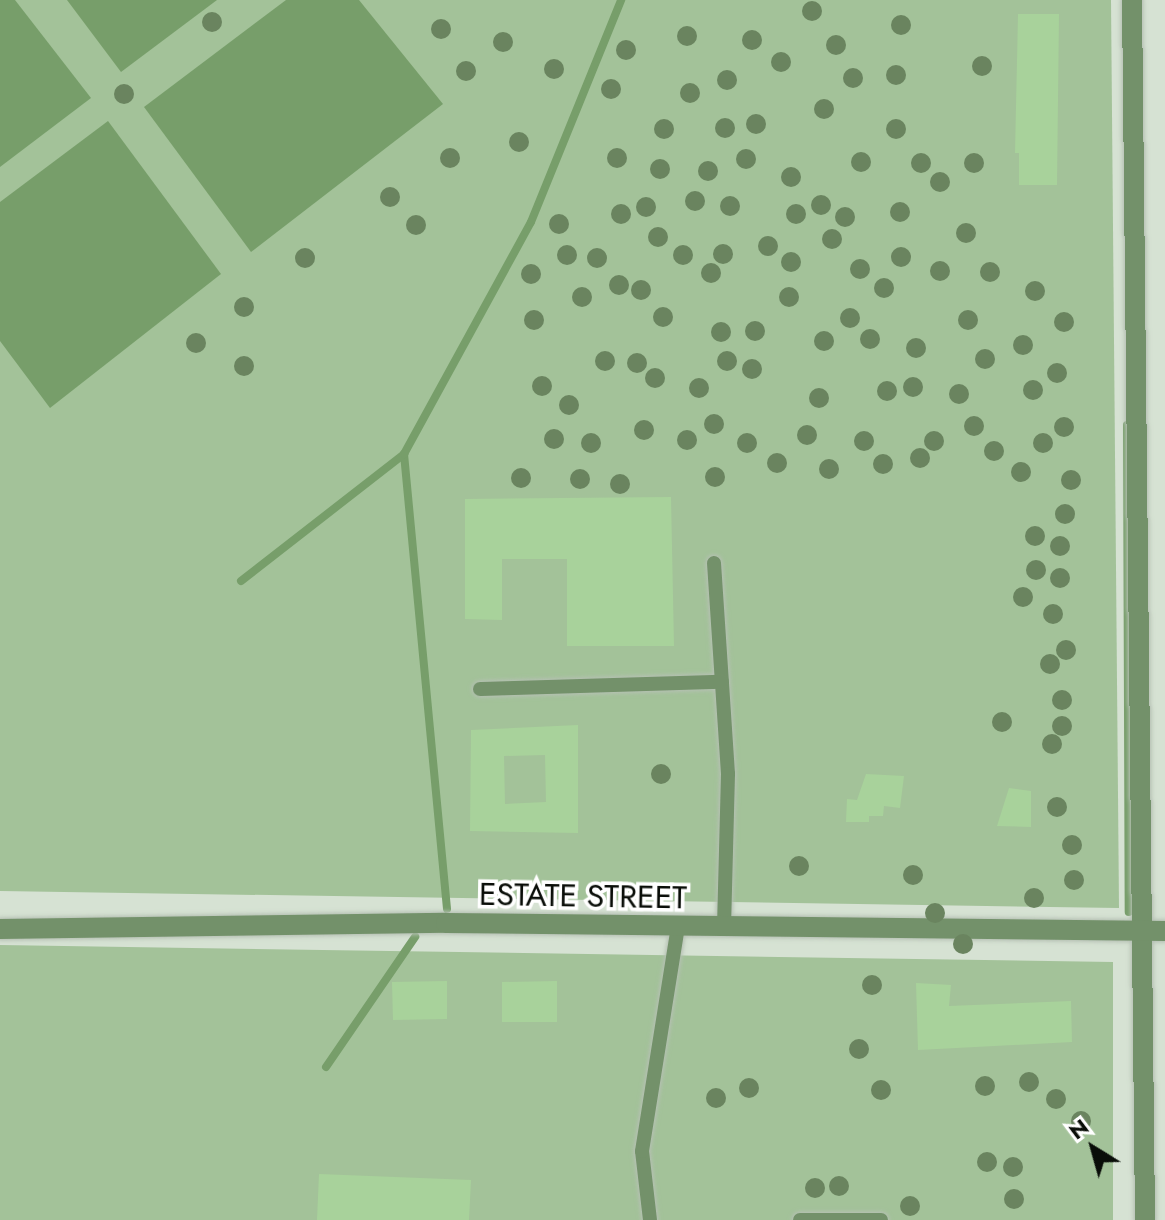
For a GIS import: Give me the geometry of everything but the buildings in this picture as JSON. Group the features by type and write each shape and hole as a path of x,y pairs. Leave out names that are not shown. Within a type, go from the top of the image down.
{"street":[{"path":"1132,0 1145,1220"},
{"name":"ESTATE STREET","path":"0,929 446,923 1141,934 1165,931"}],"lane":[{"path":"714,563 728,774 724,928"},
{"path":"480,689 722,682"},
{"path":"650,1220 642,1151 678,927"},
{"path":"800,1220 881,1220"}],"shaded area":[{"path":"0,0 1111,0 1119,908 0,891"},
{"path":"0,0 15,0 91,98 0,167"},
{"path":"67,0 217,0 121,72"},
{"path":"286,0 359,0 443,104 251,252 144,107"},
{"path":"108,121 221,274 50,408 0,341 0,202"},
{"path":"0,945 1113,962 1113,1220 0,1220"}],"waterway":[{"path":"241,581 404,454 531,222 621,0"},
{"path":"1127,425 1129,912"},
{"path":"404,454 447,909"},
{"path":"326,1067 415,937"}]}
